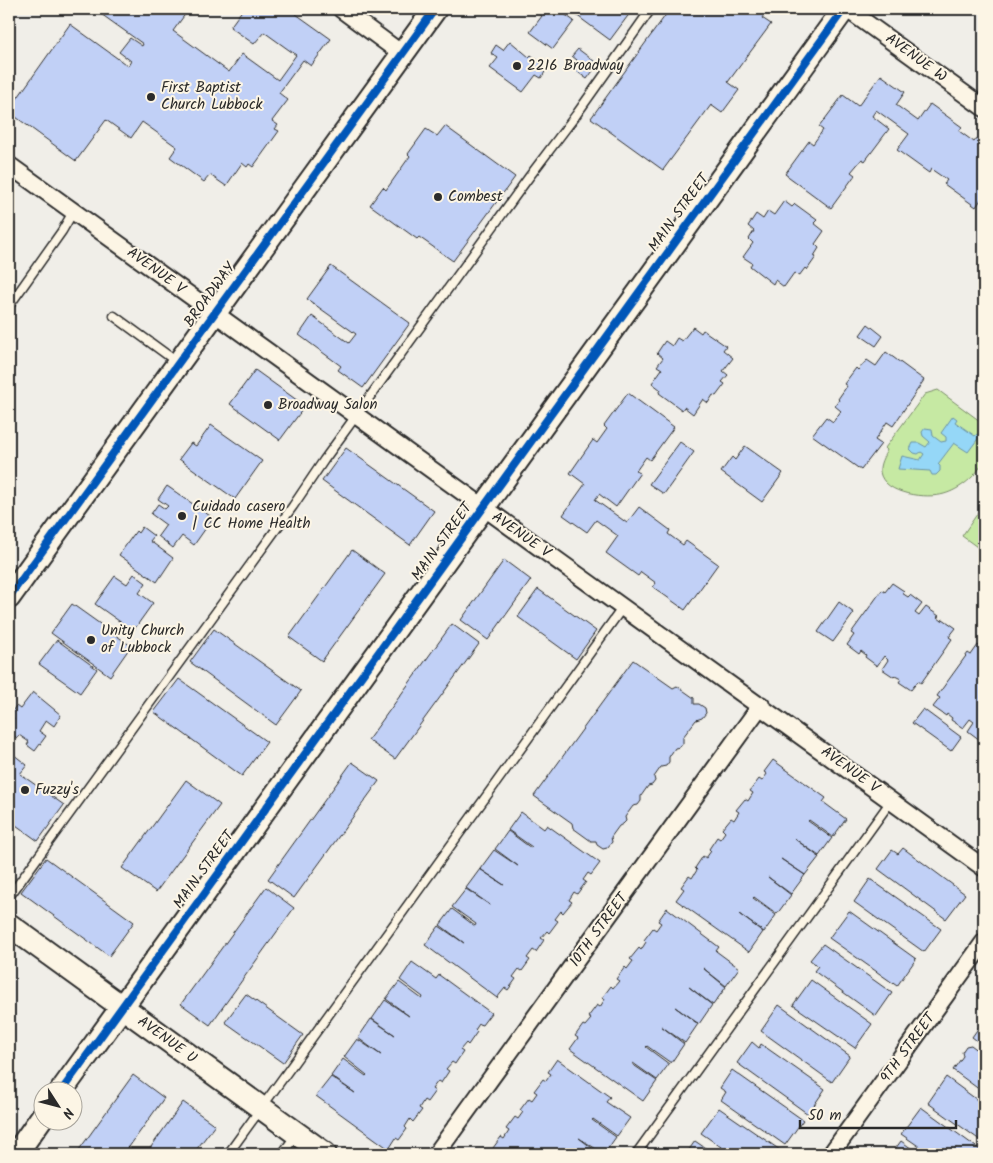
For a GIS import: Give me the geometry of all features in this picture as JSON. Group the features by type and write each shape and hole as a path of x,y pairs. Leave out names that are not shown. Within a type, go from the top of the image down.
{"street":[{"path":"341,9 402,54"},
{"name":"BROADWAY","path":"9,598 435,9"},
{"name":"AVENUE W","path":"846,9 984,108"},
{"name":"MAIN STREET","path":"69,1080 846,9"},
{"name":"AVENUE V","path":"9,165 984,868"},
{"name":"10TH STREET","path":"436,1154 760,705"},
{"name":"AVENUE U","path":"9,925 325,1154"},
{"name":"9TH STREET","path":"831,1154 984,942"},
{"path":"16,1154 33,1130"}],"lane":[{"path":"9,896 651,9"},
{"path":"9,306 62,231 73,212"},
{"path":"114,316 178,363"},
{"path":"228,1154 623,607"},
{"path":"636,1154 891,801"},
{"path":"282,1154 297,1134"}],"green space":[{"path":"938,390 984,424 984,459 973,476 950,492 927,496 907,494 889,486 883,480 880,469 887,450 885,448 925,394"},
{"path":"984,504 984,552 962,536"}],"water":[{"path":"953,416 957,419 955,422 975,436 977,434 980,436 968,452 954,443 938,464 940,471 936,475 932,475 930,471 898,469 902,456 920,460 924,454 921,452 918,454 914,453 910,449 913,443 919,443 926,447 930,442 923,436 922,432 925,428 932,429 933,436 941,442 946,441 946,437 941,433"}],"building":[{"name":"First Baptist Church Lubbock","path":"94,9 189,9 173,31 229,72 242,54 278,80 296,55 264,32 254,44 230,27 243,9 289,9 331,39 311,66 303,60 279,93 288,100 272,121 278,125 275,129 279,131 253,167 249,164 247,167 242,163 226,186 210,175 204,182 170,157 177,147 142,122 131,138 106,120 76,161 9,112 70,24 128,66 131,61 119,52 130,38 142,46 143,44"},
{"path":"532,9 557,9 574,21 553,49 530,32 542,16"},
{"path":"568,9 633,9 610,40"},
{"path":"670,9 768,9 762,18 771,24 728,82 739,90 722,113 711,105 663,170 591,118"},
{"name":"2216 Broadway","path":"510,41 529,57 531,55 543,65 540,69 545,72 541,78 536,75 523,92 490,68 498,58 491,53 496,45 503,50"},
{"path":"578,49 598,64 587,79 571,67 577,60 572,56"},
{"path":"881,75 905,92 896,105 918,121 930,104 962,127 959,131 974,142 977,138 984,143 984,195 976,207 944,184 947,180 931,169 929,173 897,150 909,134 876,110 872,116 889,129 865,161 862,159 851,172 855,175 831,208 785,174 809,141 813,144 823,130 819,127 843,95 858,106"},
{"name":"Combest","path":"445,126 515,177 453,261 419,237 417,239 370,205 383,187 386,190 426,129 437,136"},
{"path":"784,201 792,207 795,204 817,220 814,223 824,231 815,244 819,248 814,256 816,257 807,270 805,268 799,276 794,273 784,287 775,280 773,284 750,266 752,263 743,257 753,243 749,239 754,231 748,226 756,214 763,219 768,211 774,215"},
{"path":"331,266 410,323 363,388 338,370 341,366 299,335 312,316 349,343 356,334 307,299"},
{"path":"868,324 883,336 876,346 860,335"},
{"path":"693,327 701,333 703,330 726,346 723,350 733,358 723,371 728,375 722,382 725,384 716,396 713,395 708,403 703,399 693,414 684,407 682,410 659,393 661,390 652,383 662,369 657,366 663,358 657,353 665,341 672,346 677,338 682,341"},
{"path":"886,352 924,380 893,426 887,422 875,440 881,444 861,470 812,435 826,417 833,422 841,411 835,406 847,386 844,384 856,368 858,370 867,360 876,366"},
{"name":"Broadway Salon","path":"255,370 305,406 280,440 230,404"},
{"path":"628,393 674,427 650,460 646,457 636,471 640,473 616,507 599,494 595,500 627,523 639,507 670,530 668,534 683,545 686,541 718,564 685,610 653,587 656,583 641,572 638,576 606,553 618,536 596,520 587,532 563,515 585,484 570,473 593,440 597,443 607,429 604,426"},
{"path":"211,425 262,461 235,499 179,459 191,443 196,446"},
{"path":"680,442 694,452 664,494 649,484"},
{"path":"745,446 783,473 762,502 721,472 732,457 735,460"},
{"path":"346,448 434,511 410,545 322,481"},
{"name":"Cuidado casero | CC Home Health","path":"167,486 213,518 194,545 182,536 173,548 158,536 166,525 151,514 158,504 165,509 168,506 158,499"},
{"path":"142,527 154,536 150,541 173,558 157,582 119,555 136,531 138,533"},
{"path":"352,550 385,574 322,661 289,637"},
{"path":"504,560 531,580 488,640 461,620"},
{"path":"134,574 146,583 139,593 153,603 133,631 95,604 115,576 127,584"},
{"path":"892,583 904,591 902,593 908,597 910,595 922,604 915,613 919,616 926,607 939,616 937,617 942,621 943,619 956,628 949,637 952,639 921,683 918,681 911,690 899,682 901,679 882,669 888,660 884,656 877,666 865,657 866,655 861,651 859,654 847,645 854,635 851,633 882,590 885,592"},
{"path":"538,589 596,631 576,659 518,617"},
{"path":"839,602 854,613 833,642 818,632"},
{"name":"Unity Church of Lubbock","path":"72,604 131,646 110,676 51,633"},
{"path":"452,624 479,644 395,759 368,740"},
{"path":"214,629 301,691 276,725 190,662"},
{"path":"57,640 97,669 80,693 39,664"},
{"path":"978,645 984,650 984,740 981,738 980,740 968,731 974,722 970,719 963,728 951,720 952,718 947,714 946,716 933,707 940,698 937,696 968,653 971,655"},
{"path":"633,660 673,688 677,686 694,698 694,704 699,704 705,708 706,713 702,718 696,720 683,737 683,743 680,747 675,748 669,757 669,762 666,766 661,767 654,777 655,781 652,785 648,786 641,796 641,801 638,805 633,806 625,817 626,821 619,826 611,837 612,842 607,848 603,849 597,845 596,841 591,841 573,828 572,823 534,796"},
{"path":"179,679 267,742 242,776 154,712"},
{"path":"33,692 61,715 54,726 46,720 39,731 46,736 35,751 27,745 29,742 19,735 17,738 9,732 9,725 14,718 9,715 16,706 20,709"},
{"path":"923,709 961,737 951,751 912,723"},
{"name":"Fuzzy's","path":"9,751 27,765 20,774 64,805 38,841 9,820"},
{"path":"773,760 826,798 823,802 846,819 833,837 808,821 832,838 819,856 795,839 819,857 791,894 768,877 791,895 777,914 753,898 776,915 764,932 739,914 763,932 749,952 676,900 684,889 681,887 689,876 692,878 697,870 695,868 703,856 706,858 711,851 709,849 717,837 720,839 725,832 722,829 731,818 734,820 739,812 736,810 745,799 748,801 753,793 750,791 759,779 762,781 767,774 764,772"},
{"path":"352,762 379,781 294,898 268,879"},
{"path":"186,780 220,805 156,892 122,868"},
{"path":"521,812 544,829 547,825 600,863 591,875 588,873 583,880 586,882 577,894 574,892 569,900 572,902 555,919 558,921 549,933 547,931 541,938 544,940 536,952 533,950 527,958 530,960 522,971 519,969 513,977 516,979 508,990 505,988 497,998 425,945 439,926 464,943 440,925 452,909 475,926 476,924 452,907 466,889 490,905 466,888 494,850 518,866 495,849 508,831 532,847 508,830"},
{"path":"903,848 965,894 946,919 878,869 892,850 898,854"},
{"path":"46,858 134,922 109,956 21,892"},
{"path":"870,879 941,929 924,952 854,902"},
{"path":"266,887 294,908 210,1025 181,1004"},
{"path":"667,908 719,947 716,951 739,968 726,986 703,968 726,987 713,1005 689,987 712,1005 699,1024 675,1007 698,1024 685,1043 661,1026 684,1044 671,1063 646,1047 669,1064 657,1080 632,1064 657,1081 643,1101 570,1049 578,1038 575,1036 583,1025 585,1026 591,1019 588,1017 597,1005 600,1007 605,999 602,998 611,986 613,988 619,981 616,979 625,967 627,969 633,961 630,959 639,948 641,950 646,942 644,940 653,928 656,930 661,923 658,921"},
{"path":"849,911 916,959 897,986 829,938"},
{"path":"823,944 892,993 876,1016 814,971 818,966 810,960"},
{"path":"412,962 436,979 439,975 491,1013 482,1025 479,1024 475,1030 477,1032 468,1045 466,1043 460,1050 463,1052 455,1064 452,1062 446,1069 449,1071 441,1083 438,1081 432,1089 435,1091 427,1102 424,1100 419,1108 422,1110 413,1122 410,1119 405,1127 407,1129 399,1140 396,1138 389,1149 316,1096 331,1077 355,1093 331,1076 343,1059 367,1075 344,1057 357,1039 381,1055 358,1038 371,1019 395,1035 372,1019 385,1000 409,1016 386,999 399,982 422,999 423,997 400,980"},
{"path":"811,980 872,1024 855,1048 793,1005"},
{"path":"246,994 303,1035 283,1063 225,1022"},
{"path":"779,1005 850,1056 832,1082 761,1031"},
{"path":"984,1020 984,1046 972,1037"},
{"path":"752,1042 759,1048 761,1044 825,1089 808,1114 737,1063"},
{"path":"971,1045 984,1055 984,1093 953,1070 963,1056 962,1052 966,1046"},
{"path":"557,1059 610,1097 606,1102 630,1118 617,1136 592,1120 616,1137 604,1154 579,1138 600,1154 492,1154 495,1150 493,1148 501,1137 504,1139 509,1131 506,1129 515,1117 518,1119 523,1112 520,1110 529,1098 532,1100 537,1093 534,1091 543,1079 546,1081 551,1074 548,1072"},
{"path":"732,1070 803,1120 785,1145 721,1100 726,1092 720,1088"},
{"path":"133,1075 164,1098 124,1154 76,1154"},
{"path":"946,1077 984,1105 984,1143 928,1103"},
{"path":"183,1102 215,1125 193,1154 146,1154"},
{"path":"921,1107 983,1152 981,1154 930,1154 901,1134"},
{"path":"719,1108 780,1150 777,1154 731,1154 701,1133"},
{"path":"695,1141 714,1154 686,1154"},
{"path":"901,1141 919,1154 888,1154 891,1150 893,1152"}],"cycle path":[{"path":"9,597 435,9"},
{"path":"69,1080 844,9"}],"place":[{"name":"2216 Broadway","path":"517,66"},
{"name":"First Baptist Church Lubbock","path":"151,97"},
{"name":"Combest","path":"438,197"},
{"name":"Broadway Salon","path":"268,405"},
{"name":"Cuidado casero | CC Home Health","path":"182,516"},
{"name":"Unity Church of Lubbock","path":"91,640"},
{"name":"Fuzzy's","path":"25,790"}]}
